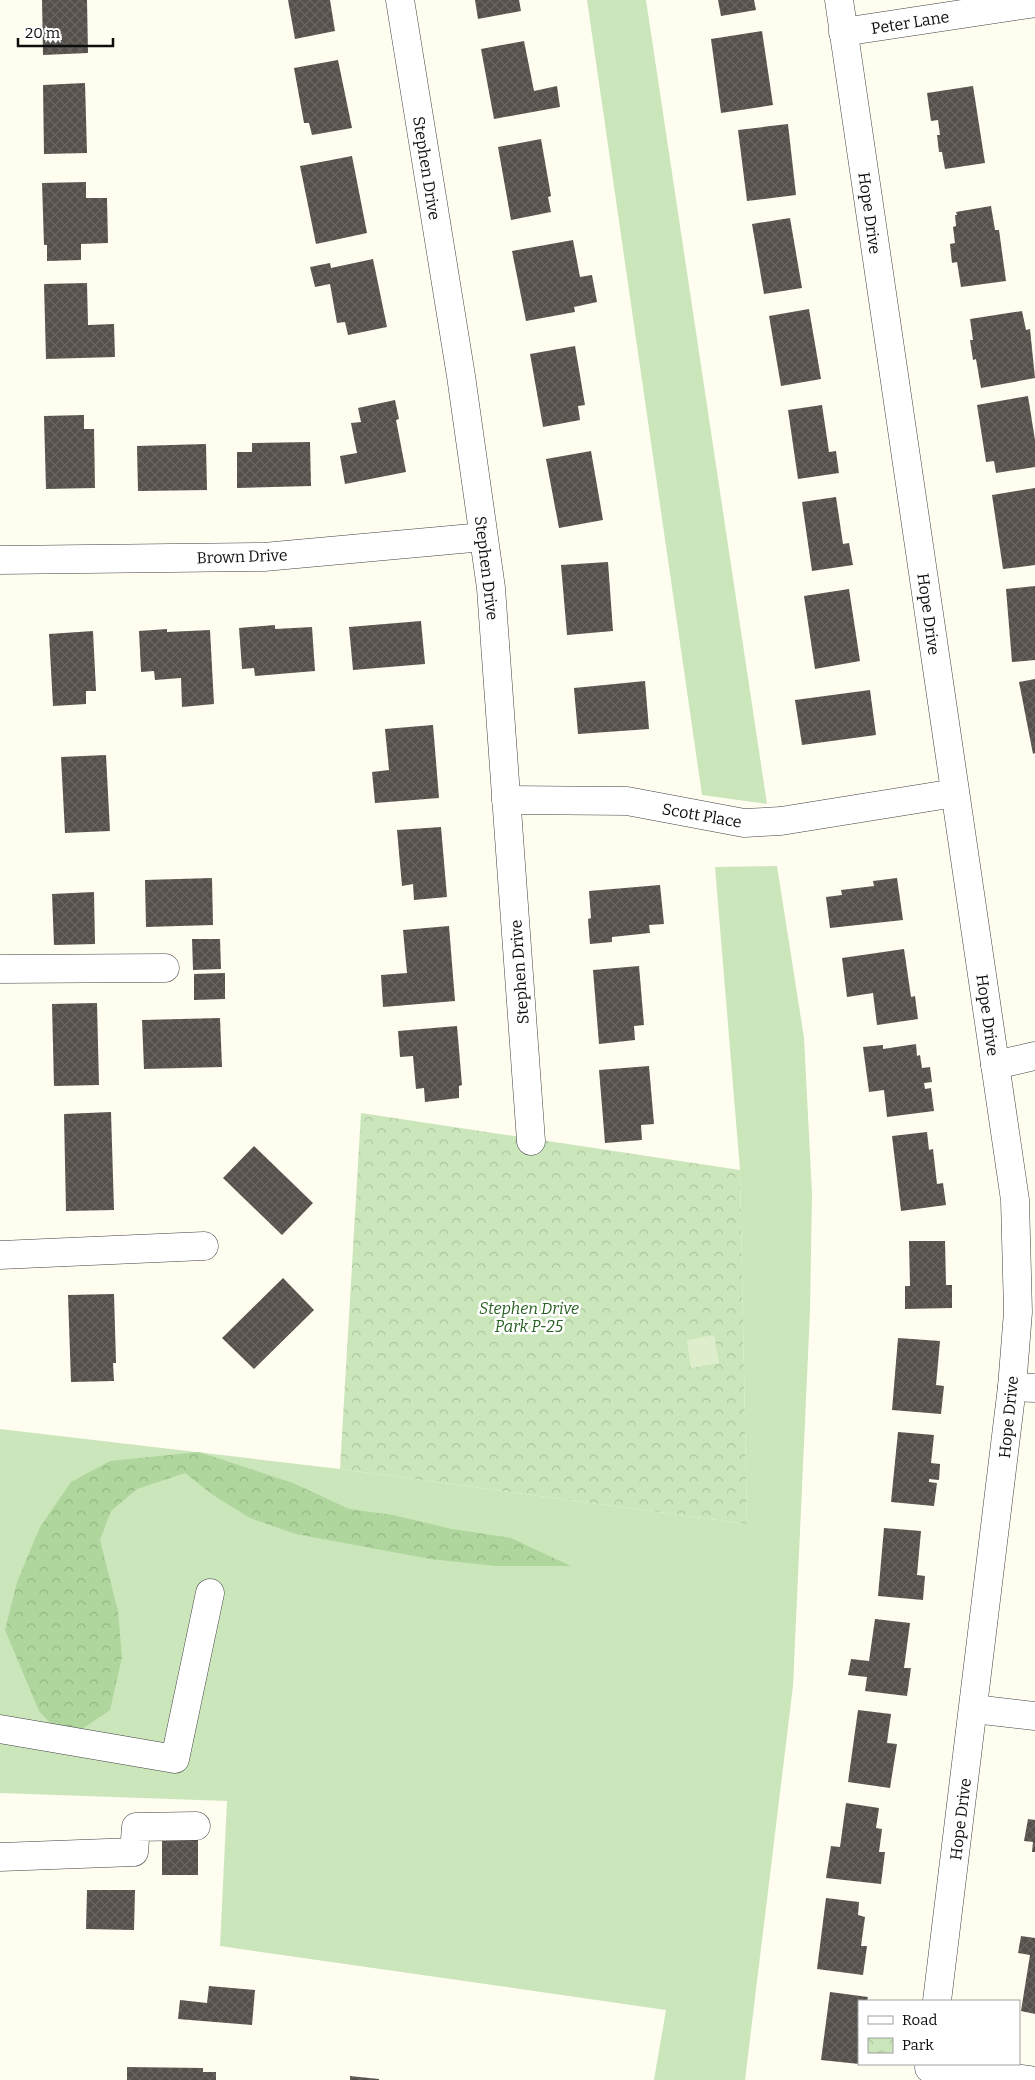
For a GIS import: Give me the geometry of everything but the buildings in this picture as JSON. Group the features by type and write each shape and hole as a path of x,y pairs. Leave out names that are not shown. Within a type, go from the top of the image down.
{"street":[{"name":"Stephen Drive","path":"400,0 461,376 491,588 531,1142"},
{"name":"Hope Drive","path":"839,0 1015,1200 1018,1312 1023,1388 974,1709 938,2000"},
{"name":"Peter Lane","path":"843,32 1035,3"},
{"name":"Brown Drive","path":"0,560 264,557 483,538"},
{"name":"Scott Place","path":"506,800 627,801 744,823 781,821 955,793"},
{"path":"0,970 166,968"},
{"path":"995,1065 1035,1056"},
{"path":"0,1255 204,1246"},
{"path":"0,1730 175,1759 210,1593"},
{"path":"974,1709 1035,1716"},
{"path":"0,1857 134,1852 136,1826 196,1826"},
{"path":"929,2071 1029,2080"}],"green space":[{"path":"587,0 646,0 767,804 702,795"},
{"path":"777,866 804,1038 812,1193 810,1311 793,1686 745,2080 654,2080 666,2010 220,1946 227,1801 0,1793 0,1429 340,1469 747,1524 740,1170 715,867"},
{"name":"Stephen Drive Park P-25","path":"361,1113 740,1170 747,1524 340,1469"},
{"path":"714,1335 719,1363 691,1368 687,1340"},
{"path":"199,1452 293,1483 349,1509 393,1515 452,1529 511,1538 571,1566 496,1566 430,1559 296,1534 250,1518 213,1495 185,1473 137,1489 111,1511 100,1540 118,1611 122,1657 110,1710 79,1731 55,1728 39,1711 5,1630 17,1582 40,1527 71,1482 110,1461"}]}
